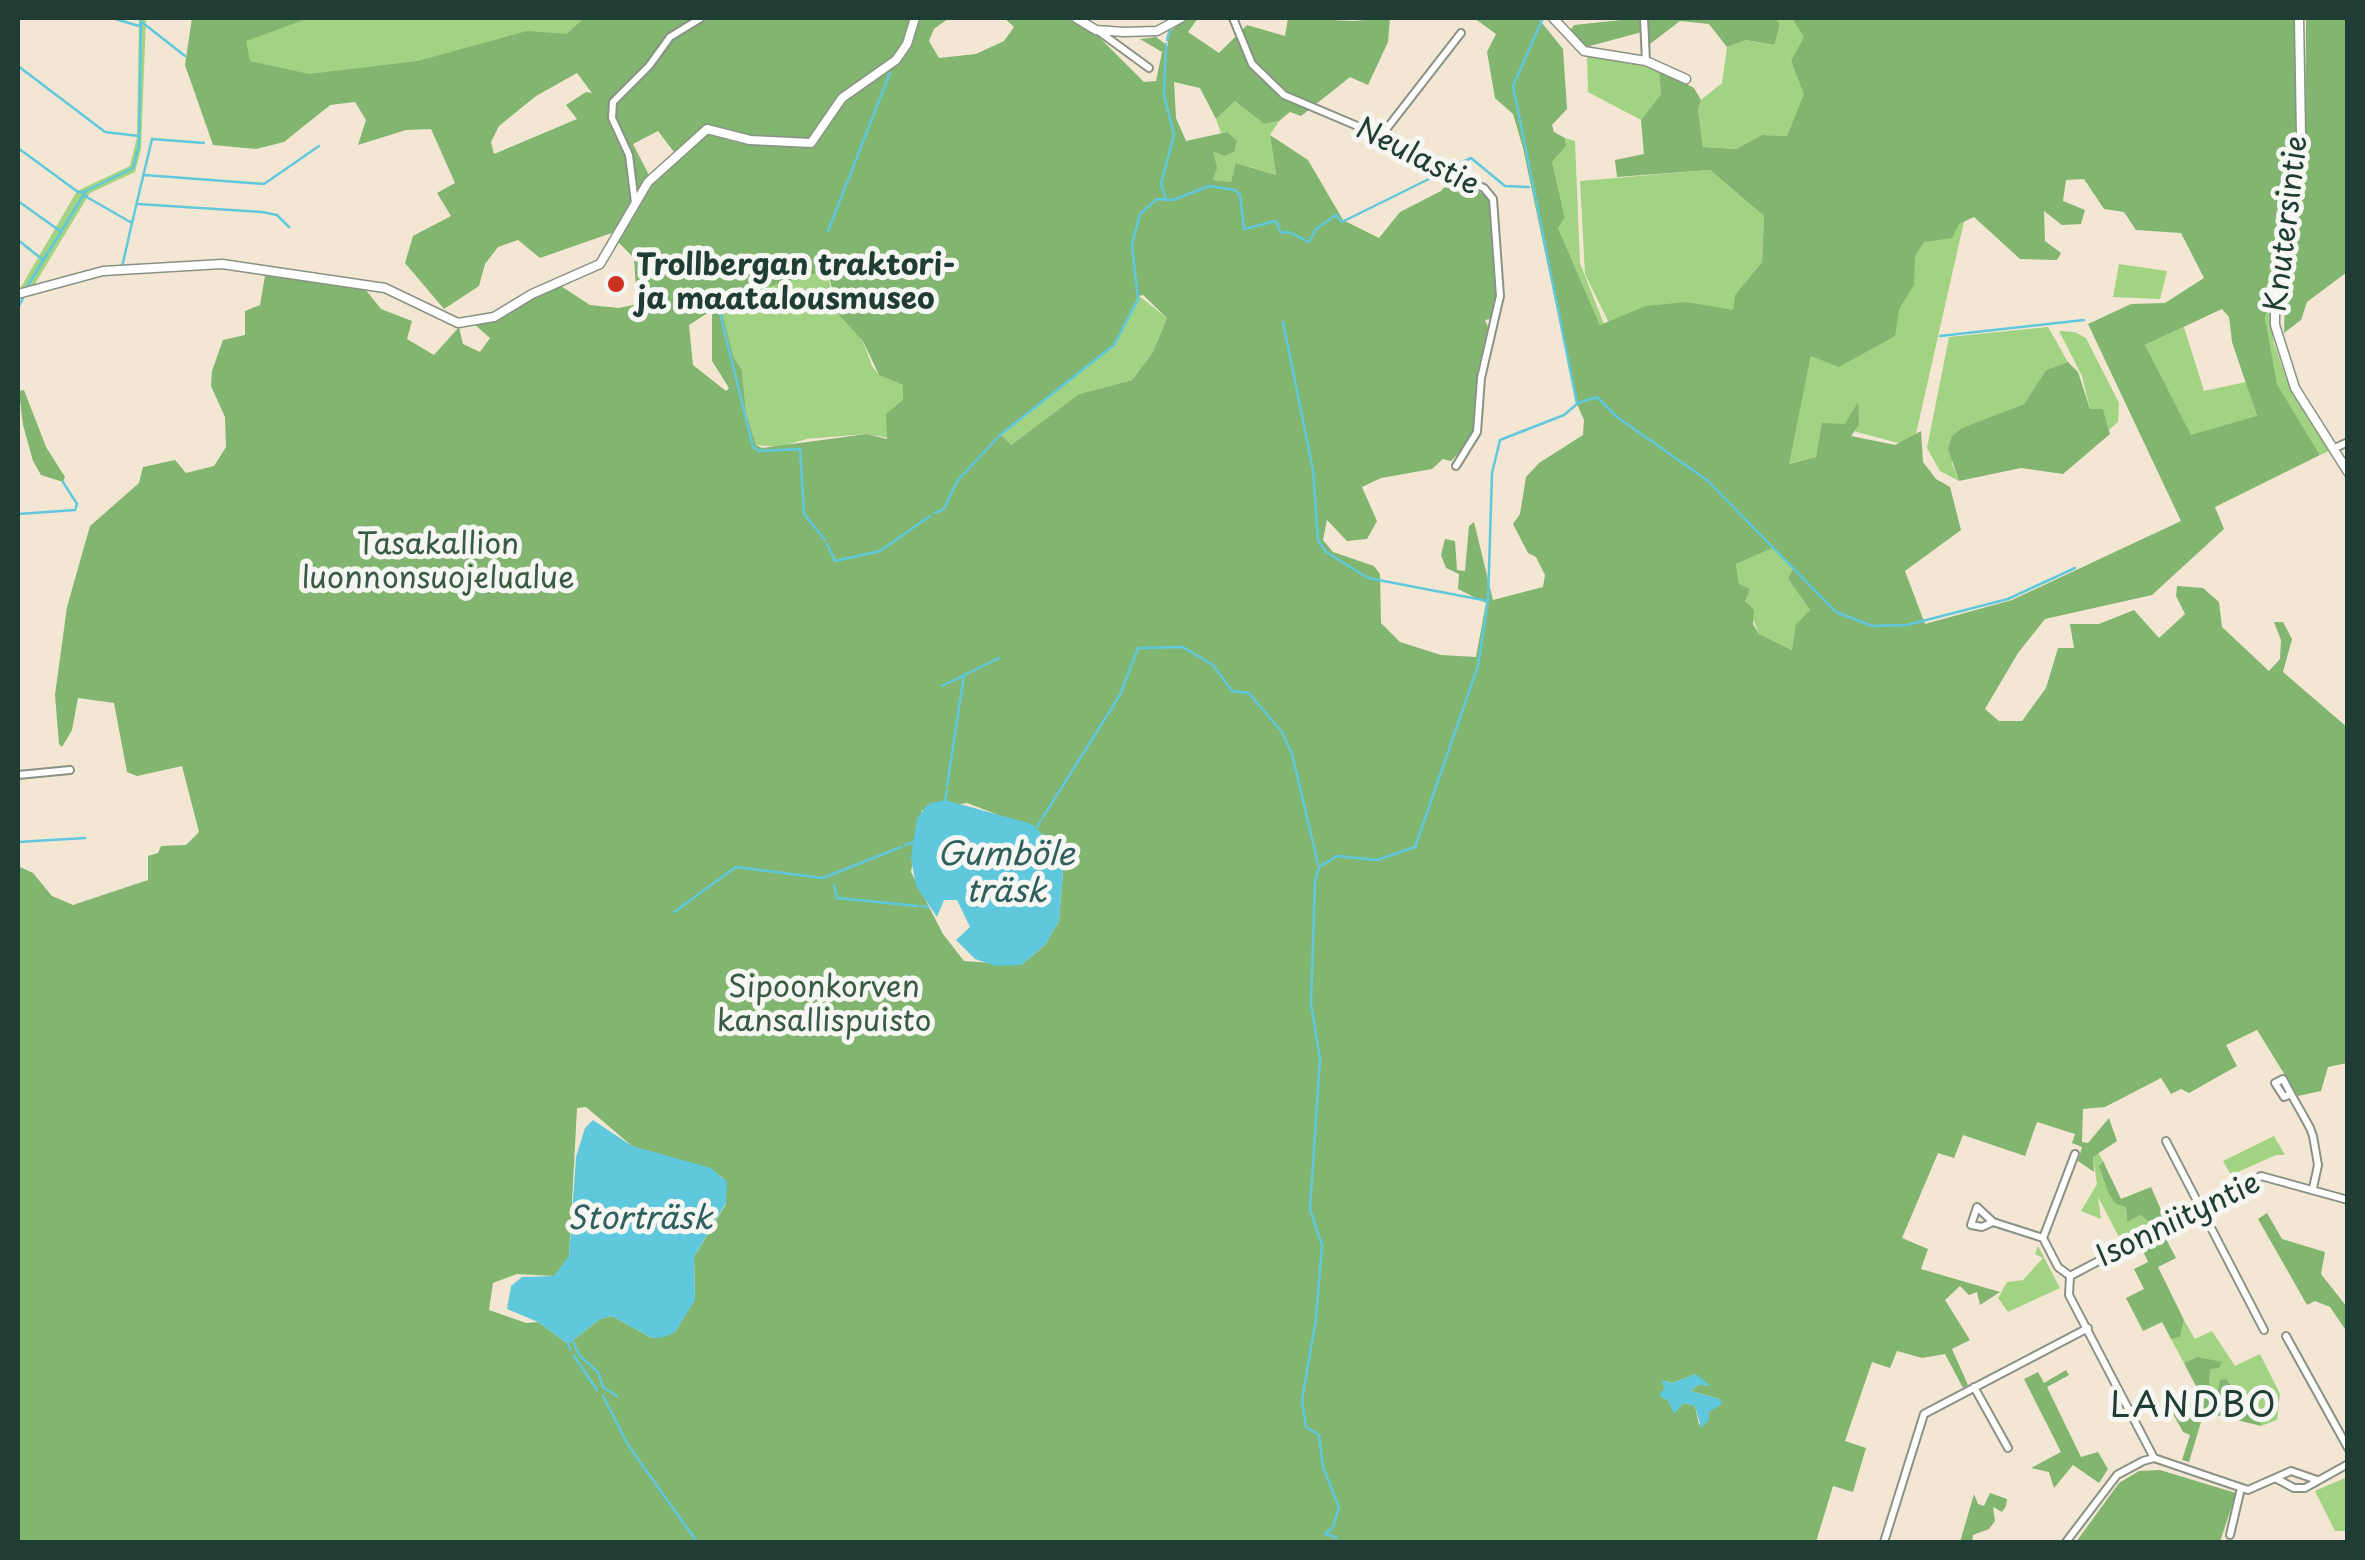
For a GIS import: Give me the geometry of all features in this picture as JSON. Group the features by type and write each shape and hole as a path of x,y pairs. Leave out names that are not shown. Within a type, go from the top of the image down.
{"street":[{"path":"635,204 629,155 612,118 613,102 650,66 670,37 701,18"},
{"path":"18,294 102,271 232,264 385,288 464,323 503,314 532,294 600,264 648,182 707,129 750,140 811,143 842,98 896,60 907,44 914,18"},
{"path":"1076,18 1149,68"},
{"path":"1096,30 1157,32 1181,18"},
{"name":"Neulastie","path":"1233,18 1252,64 1284,94 1381,136 1443,172 1484,188 1493,199 1501,281 1481,378 1476,432 1456,466"},
{"path":"1553,18 1584,51 1646,60 1686,80"},
{"path":"1644,18 1646,60"},
{"name":"Knutersintie","path":"2298,18 2301,135 2275,289 2275,325 2295,388 2348,472"},
{"path":"1381,136 1461,34"},
{"path":"2335,448 2348,442"},
{"path":"18,775 70,770"},
{"path":"2291,1094 2317,1150 2313,1188"},
{"path":"2166,1142 2264,1330"},
{"path":"2075,1154 2044,1238 2058,1267 2070,1276 2069,1296 2154,1458"},
{"name":"Isonniityntie","path":"2070,1276 2261,1176 2348,1200"},
{"path":"1993,1222 2044,1238"},
{"path":"1884,1542 1922,1417 2088,1328"},
{"path":"2286,1336 2348,1448"},
{"path":"1974,1387 2008,1448"},
{"path":"2066,1542 2117,1475 2154,1458 2255,1490 2291,1471"},
{"path":"2298,1489 2348,1464"},
{"path":"2291,1471 2318,1480"},
{"path":"2286,1483 2291,1471"},
{"path":"2277,1478 2298,1489"},
{"path":"2298,1489 2304,1478"},
{"path":"2230,1535 2241,1488"}],"green space":[{"path":"139,18 146,18 141,149 135,172 90,193 33,287 18,292 77,191 130,166 137,137"},
{"path":"192,18 309,18 246,41 250,61 309,74 418,61 527,31 567,34 584,18 911,18 904,43 894,57 839,95 809,140 751,137 706,126 677,156 658,131 633,144 650,177 620,230 540,258 518,240 498,247 485,264 479,286 444,309 405,263 413,236 451,216 437,193 455,183 431,129 406,130 358,145 366,120 355,102 330,105 284,142 256,149 213,145 185,65","holes":["577,73 592,93 586,92 566,105 577,119 494,154 491,142 499,126 536,96"]},
{"path":"251,18 669,18 546,90 425,124 412,88 337,100 285,140 211,124"},
{"path":"918,18 949,18 934,29 929,41 939,58 976,54 1004,41 1014,27 1004,18 1071,18 1095,33 1144,82 1156,81 1162,52 1140,39 1156,37 1168,46 1167,34 1186,18 1198,18 1188,32 1219,53 1247,25 1285,36 1288,18 1390,18 1388,42 1368,85 1350,77 1301,116 1290,112 1279,121 1264,124 1235,101 1216,119 1200,88 1174,82 1176,118 1186,141 1227,132 1237,141 1234,152 1224,156 1213,151 1217,168 1213,180 1231,182 1236,163 1276,175 1270,135 1308,160 1343,220 1379,238 1400,212 1441,191 1453,178 1489,197 1498,287 1491,319 1485,320 1488,327 1477,374 1477,417 1470,441 1451,461 1443,459 1432,469 1381,478 1362,487 1377,521 1367,539 1347,541 1327,520 1323,540 1333,552 1374,566 1380,574 1381,623 1400,642 1441,655 1476,657 1486,603 1458,589 1459,574 1446,568 1441,555 1445,539 1455,541 1457,570 1465,571 1469,526 1474,522 1493,600 1543,587 1545,575 1513,524 1520,514 1526,477 1539,463 1583,435 1584,420 1577,404 1523,148 1513,114 1495,98 1487,52 1496,34 1474,18 1538,18 1563,49 1567,109 1552,125 1554,132 1565,138 1566,146 1552,162 1565,218 1558,228 1600,325 1646,306 1687,302 1733,310 1735,295 1762,262 1764,216 1710,170 1617,177 1615,160 1644,154 1641,120 1661,94 1659,69 1694,88 1701,100 1698,110 1703,147 1736,149 1762,135 1787,136 1804,94 1791,61 1804,37 1792,18 2294,18 2298,116 2265,319 2277,384 2320,455 2215,507 2224,529 2152,595 2045,619 2018,653 1985,709 1999,721 2022,721 2046,688 2058,648 2074,648 2070,624 2099,624 2134,610 2159,638 2185,614 2176,596 2177,586 2203,588 2219,602 2222,627 2269,671 2280,659 2281,640 2274,622 2283,622 2292,639 2283,672 2347,727 2347,1063 2328,1067 2321,1091 2298,1096 2257,1030 2226,1045 2237,1066 2189,1093 2181,1089 2171,1094 2161,1078 2105,1107 2083,1109 2082,1142 2088,1143 2109,1118 2117,1141 2093,1157 2094,1172 2078,1161 2082,1147 2072,1143 2075,1134 2037,1122 2025,1156 1963,1135 1954,1158 1938,1153 1902,1238 1928,1249 1921,1269 2000,1292 1980,1305 1977,1292 1969,1295 1960,1286 1945,1300 1970,1340 1952,1349 1968,1385 1963,1388 1945,1354 1922,1358 1897,1351 1890,1368 1872,1362 1845,1441 1866,1448 1853,1492 1833,1486 1816,1542 18,1542 18,866 33,873 52,896 73,905 148,880 148,856 158,853 161,846 186,845 199,832 182,766 137,776 127,772 114,703 78,698 72,730 62,747 59,744 55,695 67,607 90,526 139,483 143,467 175,460 186,473 214,466 226,447 225,417 211,386 212,371 223,340 245,335 245,311 260,305 266,270 365,289 381,309 412,321 407,339 434,355 459,327 463,344 480,352 490,338 474,324 504,316 538,294 561,286 590,305 619,308 637,304 634,258 618,242 651,184 708,132 799,148 812,146 839,105 898,62 910,45","holes":["2084,179 2104,209 2124,212 2136,230 2181,233 2204,278 2165,303 2131,304 2088,324 2181,521 2012,600 1925,624 1905,571 1961,530 1950,487 1936,479 1923,462 1921,431 1895,445 1851,436 1859,424 1858,402 1845,424 1822,423 1816,457 1789,464 1811,356 1839,367 1895,336 1899,309 1914,285 1915,256 1924,242 1952,238 1959,224 1974,217 2020,259 2057,260 2061,253 2045,241 2044,211 2062,225 2081,224 2085,210 2063,201 2066,180","827,270 840,316 863,341 879,375 903,385 903,400 886,414 887,439 867,434 762,448 756,445 746,412 742,370 734,358 721,308 724,299","1143,295 1167,318 1153,352 1132,380 1079,394 1011,445 1001,435 1114,345 1138,296","2222,309 2229,317 2232,342 2257,416 2191,435 2145,345","712,310 712,361 729,388 726,391 693,365 689,325","1774,547 1793,569 1788,579 1810,610 1796,625 1792,650 1759,634 1753,624 1754,610 1745,601 1750,589 1739,584 1736,564","967,803 996,814 1058,851 1063,873 1059,921 1045,945 1021,965 964,961 943,934 911,872 922,810","586,1107 632,1146 721,1176 726,1182 726,1204 694,1257 695,1299 675,1332 652,1338 612,1316 600,1319 568,1344 538,1322 526,1323 489,1310 493,1283 517,1274 554,1276 569,1257 577,1108","1696,1374 1698,1385 1691,1391 1720,1399 1699,1425 1695,1406 1678,1406 1664,1398 1666,1381 1672,1383"]},
{"path":"1640,18 1642,32 1586,47 1568,33 1574,25"},
{"path":"1646,18 1775,18 1780,25 1774,45 1746,40 1727,47 1709,24 1680,21 1650,44"},
{"path":"1775,18 1792,18 1805,37 1791,61 1805,94 1787,136 1762,135 1736,149 1703,147 1698,110 1701,100 1722,83 1727,47 1746,40 1773,45 1780,26"},
{"path":"2306,18 2347,18 2347,272 2307,302 2301,320 2284,333 2286,254 2305,138"},
{"path":"1587,55 1659,69 1661,94 1641,120 1588,92"},
{"path":"1235,101 1264,124 1279,121 1270,135 1276,175 1237,163 1231,182 1213,180 1212,150 1224,156 1227,132 1221,133 1216,119"},
{"path":"1565,138 1575,141 1580,263 1604,324 1600,325 1558,228 1565,218 1552,162 1566,146"},
{"path":"1982,142 1913,447 1823,423 1816,457 1788,464 1821,310"},
{"path":"1710,170 1764,216 1762,262 1735,295 1733,311 1688,302 1609,323 1585,274 1580,181"},
{"path":"2274,251 2278,252 2271,319 2274,343 2286,378 2331,450 2320,455 2277,384 2267,344 2265,319"},
{"path":"2119,264 2167,271 2160,299 2113,297"},
{"path":"827,270 834,304 863,341 872,366 879,375 904,385 903,400 889,438 867,434 807,439 779,447 756,445 746,412 742,370 734,358 721,308 724,298"},
{"path":"1138,295 1167,318 1153,352 1132,380 1079,394 1011,445 1000,435 1114,345"},
{"path":"2048,327 2068,362 2046,370 2024,404 1952,436 1952,464 1959,481 1940,471 1927,448 1949,337"},
{"path":"2184,327 2204,391 2246,382 2257,417 2190,436 2145,345"},
{"path":"2059,331 2075,332 2086,338 2119,403 2118,422 2109,430 2103,410 2090,409 2082,376"},
{"path":"2068,362 2078,372 2090,409 2103,409 2110,434 2063,474 2021,468 1959,481 1948,449 1952,436 1962,428 2024,404 2046,370"},
{"path":"24,390 46,447 65,477 63,482 41,475 33,461 23,425 19,391"},
{"path":"1774,546 1794,569 1788,579 1810,610 1792,650 1759,634 1739,584 1736,564"},
{"path":"2274,1136 2285,1155 2276,1155 2231,1175 2223,1161"},
{"path":"2098,1152 2103,1161 2099,1166 2126,1207 2127,1222 2141,1215 2154,1226 2122,1243 2098,1197 2101,1219 2081,1211 2097,1184 2093,1157"},
{"path":"2103,1161 2121,1199 2151,1187 2165,1219 2154,1226 2141,1215 2127,1222 2126,1207 2116,1204 2109,1194 2099,1166"},
{"path":"2267,1213 2282,1239 2325,1252 2321,1274 2347,1307 2347,1332 2330,1307 2315,1301 2307,1305 2258,1219"},
{"path":"2165,1237 2176,1258 2158,1267 2184,1320 2180,1337 2171,1339 2162,1322 2143,1331 2126,1298 2144,1289 2134,1269 2148,1262 2142,1249"},
{"path":"2038,1246 2060,1288 2008,1312 1998,1298 2007,1282 2023,1280 2043,1258 2035,1254"},
{"path":"2184,1320 2195,1339 2212,1331 2235,1366 2260,1354 2280,1394 2277,1420 2261,1426 2258,1414 2249,1413 2236,1396 2221,1388 2209,1397 2210,1369 2197,1357 2184,1363 2171,1339 2180,1337"},
{"path":"2197,1357 2222,1362 2219,1368 2210,1369 2209,1397 2217,1394 2220,1380 2226,1379 2249,1412 2258,1414 2261,1426 2204,1412 2189,1462 2182,1460 2190,1435 2183,1432 2172,1412 2201,1396 2184,1363"},
{"path":"2066,1370 2069,1375 2047,1387 2081,1457 2098,1452 2108,1469 2099,1483 2073,1465 2054,1488 2049,1472 2031,1468 2061,1452 2024,1379 2038,1372 2044,1383"},
{"path":"2160,1470 2236,1493 2220,1542 2076,1542 2119,1483 2139,1471"},
{"path":"2347,1477 2347,1531 2335,1531 2315,1491"},
{"path":"1990,1493 2007,1499 2002,1512 1993,1507 1995,1521 1989,1529 1973,1535 1972,1542 1960,1542 1974,1494 1978,1504 1984,1506"}],"water":[{"name":"Gumböle träsk","path":"945,800 1032,824 1058,851 1063,872 1059,921 1045,945 1021,965 996,966 975,959 956,940 970,927 957,900 944,900 937,917 916,886 911,858 917,818 928,804"},
{"name":"Storträsk","path":"593,1120 632,1146 711,1168 727,1182 726,1203 694,1257 695,1300 675,1332 665,1337 652,1338 612,1316 600,1319 568,1344 538,1322 507,1309 511,1286 522,1277 554,1276 569,1256 576,1157 585,1128"},
{"path":"1696,1374 1711,1386 1698,1385 1691,1391 1720,1399 1722,1404 1709,1412 1709,1420 1701,1428 1695,1406 1684,1403 1674,1414 1668,1401 1659,1395 1664,1389 1662,1380 1672,1383"}],"waterway":[{"path":"112,18 139,26"},
{"path":"25,290 86,191 133,168 139,145 141,18"},
{"path":"1336,1542 1336,1537 1325,1534 1333,1527 1339,1507 1323,1467 1319,1435 1306,1427 1302,1400 1316,1319 1322,1245 1310,1209 1320,1059 1311,1004 1315,881 1319,867 1337,856 1377,860 1415,847 1478,666 1488,601 1492,473 1500,440 1564,415 1577,404 1513,86 1543,18"},
{"path":"143,23 185,56"},
{"path":"1167,40 1170,29"},
{"path":"1166,44 1164,95 1174,135 1161,184 1166,200"},
{"path":"18,66 105,132 139,136"},
{"path":"828,231 890,73"},
{"path":"85,196 132,223 152,139 204,143"},
{"path":"144,175 264,184 319,146"},
{"path":"18,148 78,192 86,192"},
{"path":"1446,170 1471,158 1505,186 1529,187"},
{"path":"935,513 944,509 957,481 1000,435 1114,345 1138,300 1132,244 1140,214 1157,199 1173,200 1209,186 1235,190 1240,195 1244,229 1276,221 1281,233 1289,232 1309,242 1316,229 1336,215 1342,222 1439,174"},
{"path":"18,201 60,231"},
{"path":"138,204 262,212 277,215 289,227"},
{"path":"122,267 132,223"},
{"path":"18,240 43,260"},
{"path":"767,282 722,295 719,309 753,447 759,451 800,449 804,514 825,540"},
{"path":"18,363 18,308 23,298"},
{"path":"1940,336 2084,320"},
{"path":"1283,322 1313,470 1318,540 1326,552 1368,578 1488,601"},
{"path":"18,366 18,371"},
{"path":"1578,403 1597,397 1617,417 1707,480 1836,612 1872,626 1907,625 2008,599 2075,568"},
{"path":"18,514 75,510 77,504 63,482"},
{"path":"827,544 835,561 880,551 930,516"},
{"path":"1043,817 1120,695 1138,648 1183,647 1213,665 1232,691 1249,693 1282,732 1292,754 1318,864"},
{"path":"942,686 999,658"},
{"path":"947,786 964,675"},
{"path":"945,800 947,790"},
{"path":"1037,827 1041,820"},
{"path":"18,842 85,838"},
{"path":"905,845 914,842"},
{"path":"674,912 736,867 823,878 901,847"},
{"path":"834,885 837,898 918,906"},
{"path":"922,906 928,907"},
{"path":"573,1341 579,1355 598,1372 603,1387 617,1396"},
{"path":"568,1344 571,1350"},
{"path":"574,1356 597,1390"},
{"path":"603,1396 628,1445 697,1542"}],"place":[{"name":"Trollbergan traktori- ja maatalousmuseo","path":"616,284"}],"district":[{"name":"LANDBO","path":"2194,1407"}],"park label":[{"name":"Tasakallion luonnonsuojelualue","path":"438,563"},
{"name":"Sipoonkorven kansallispuisto","path":"824,1006"}]}
